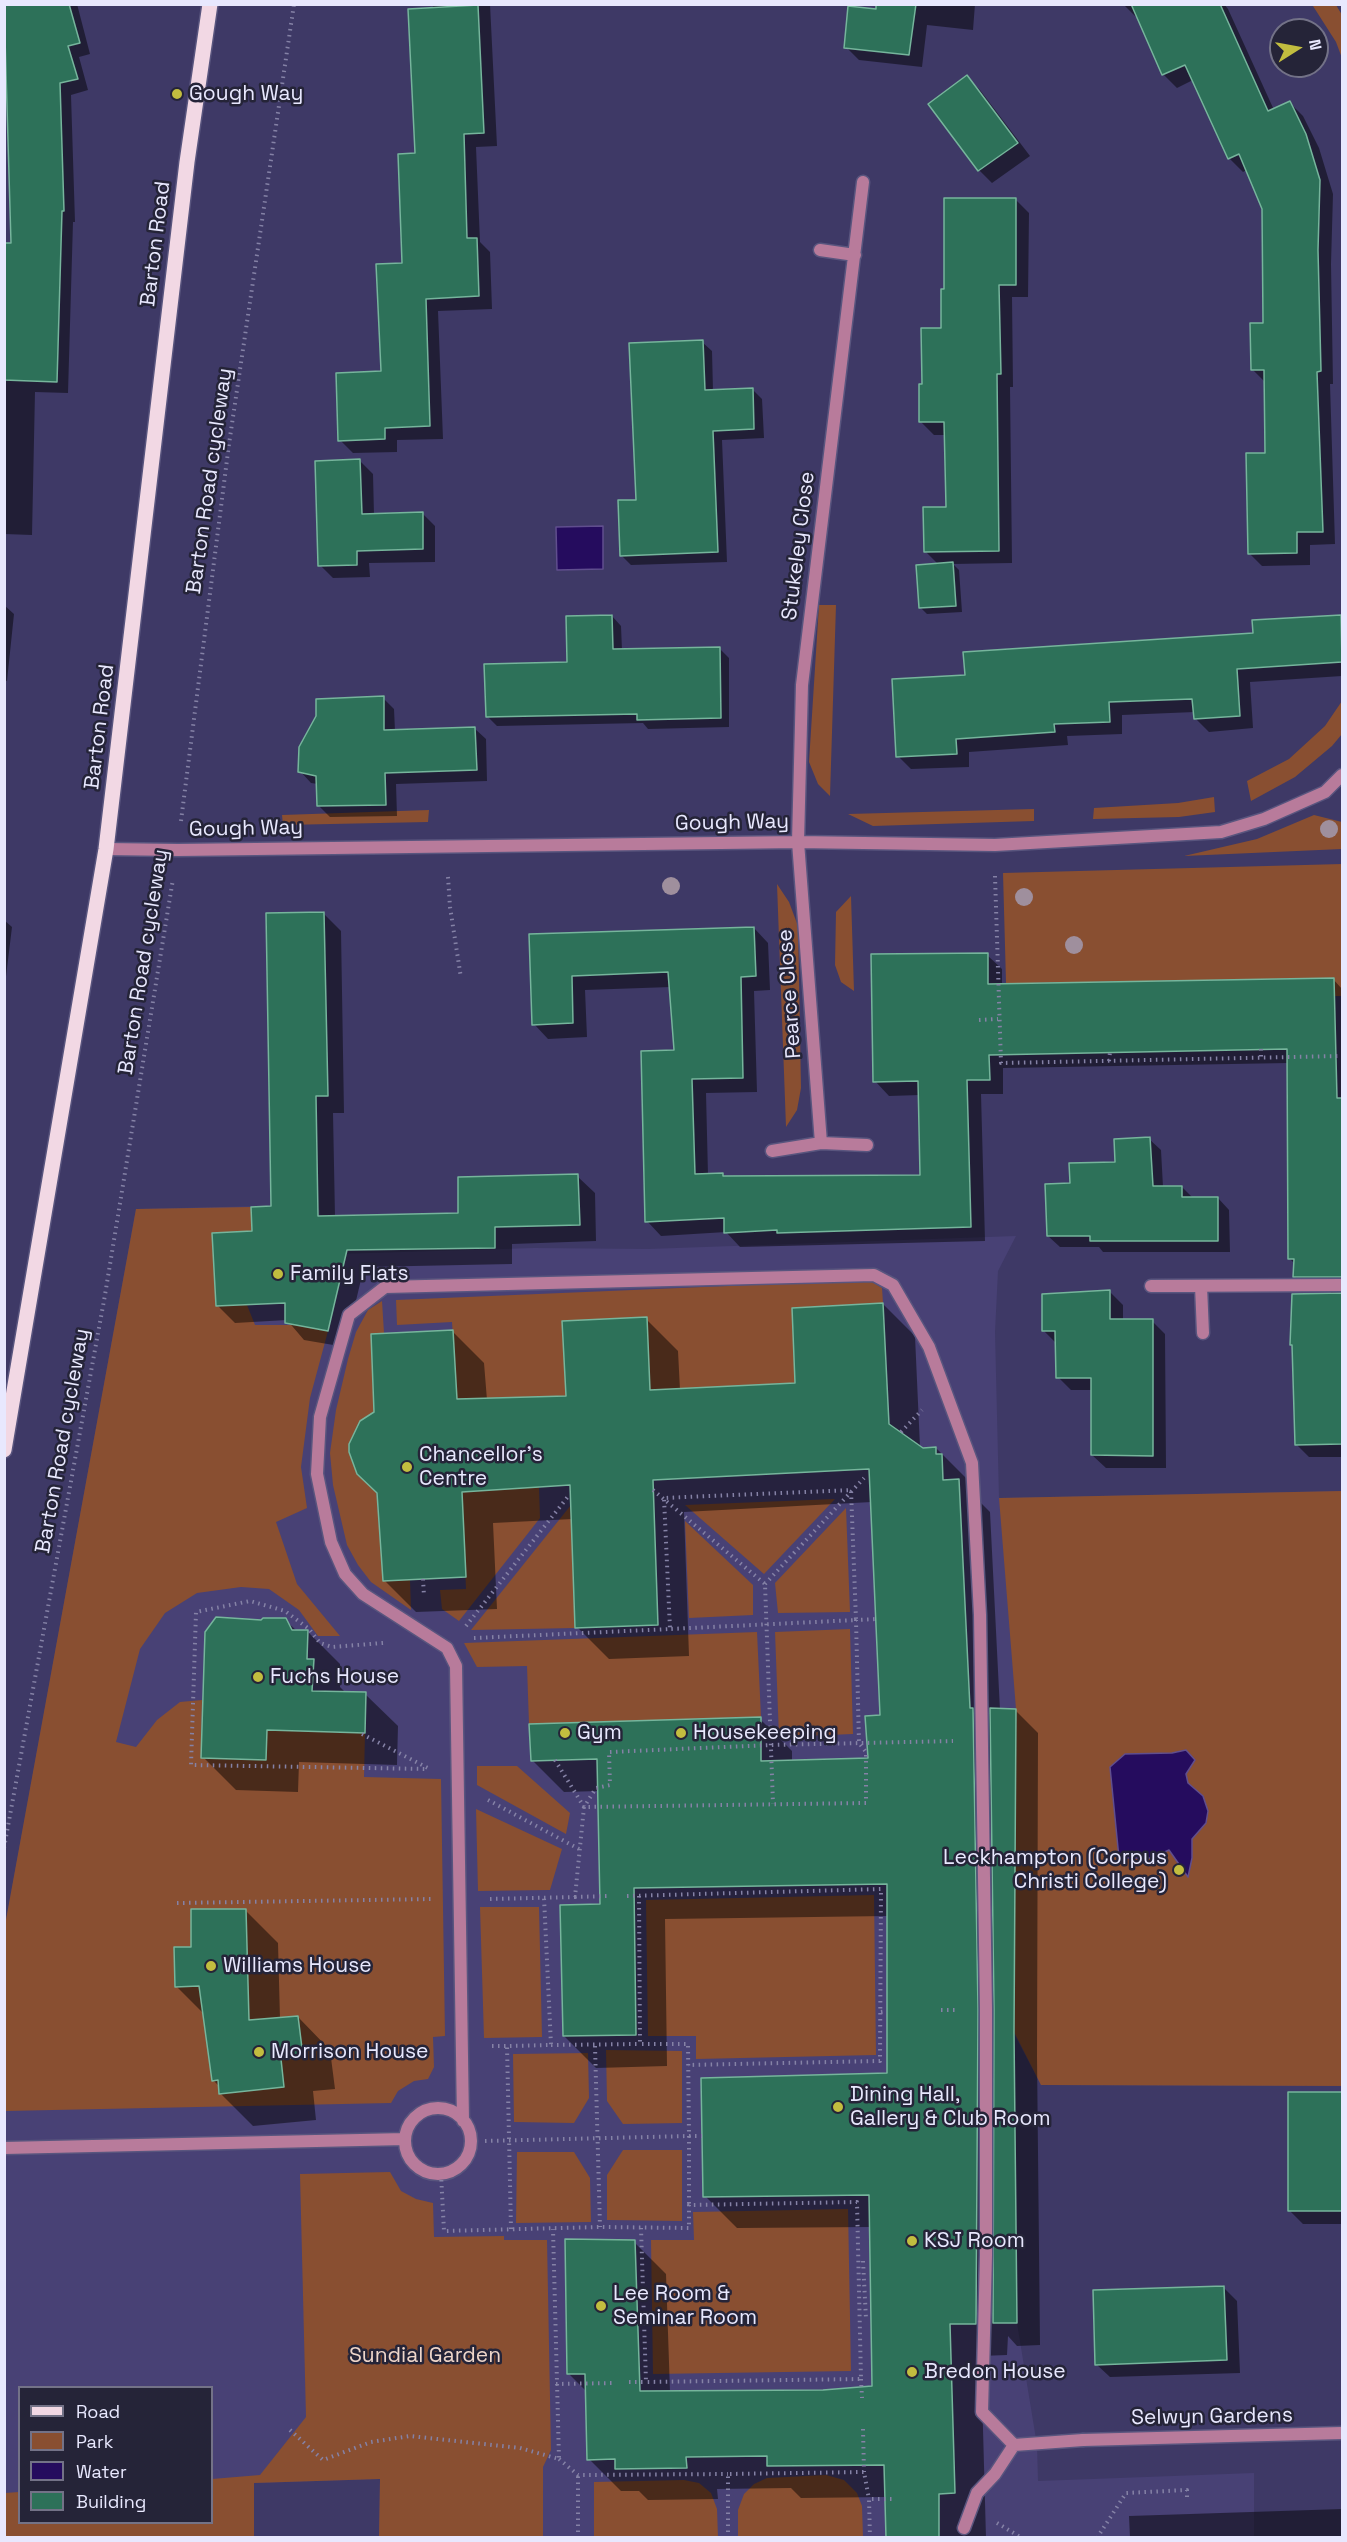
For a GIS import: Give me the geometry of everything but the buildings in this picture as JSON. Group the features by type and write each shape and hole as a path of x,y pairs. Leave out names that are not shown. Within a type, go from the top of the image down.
{"main road":[{"name":"Barton Road","path":"4,1450 106,849 187,162 210,4"}],"street":[{"name":"Stukeley Close","path":"798,842 802,685 863,182"},
{"path":"820,250 855,255"},
{"name":"Gough Way","path":"106,849 798,842 995,845 1221,832 1264,819 1325,792 1342,775"},
{"name":"Pearce Close","path":"798,842 821,1143"},
{"path":"772,1151 821,1143 867,1145"},
{"path":"463,2121 453,2112 442,2108 424,2111 415,2117 407,2128 405,2139 406,2152 412,2162 422,2170 441,2174 461,2164 472,2141 463,2121 456,1666 447,1648 363,1594 345,1574 332,1542 317,1474 320,1417 349,1316 385,1287 874,1275 893,1285 929,1347 972,1463 980,1616 983,1740 986,2243 982,2412 1014,2445 995,2474 977,2493 964,2528"},
{"path":"1151,1286 1342,1285"},
{"path":"1201,1286 1203,1333"},
{"path":"4,2148 405,2139"},
{"name":"Selwyn Gardens","path":"1014,2445 1083,2440 1342,2433"}],"path":[{"name":"Barton Road cycleway","path":"4,1848 105,1295 178,850 229,444 294,4"},
{"path":"995,845 1001,1063 1342,1056"},
{"path":"446,846 450,907 461,978"},
{"path":"980,1020 998,1019"},
{"path":"1261,1049 1262,1057"},
{"path":"1109,1061 1110,1052"},
{"path":"765,1584 864,1478"},
{"path":"653,1490 765,1584 773,1804"},
{"path":"664,1498 851,1490"},
{"path":"584,1807 866,1803 866,1752 859,1743 851,1490"},
{"path":"462,1630 570,1494"},
{"path":"664,1498 670,1629"},
{"path":"423,1579 424,1600"},
{"path":"429,1769 191,1765 196,1612 250,1601 285,1611 309,1629 320,1643 332,1647 431,1638"},
{"path":"469,1638 876,1619"},
{"path":"195,1662 203,1662"},
{"path":"575,1897 584,1807 596,1788 610,1785 609,1752 983,1740"},
{"path":"555,1760 584,1807"},
{"path":"627,1896 881,1888 880,2061 688,2065"},
{"path":"177,1903 608,1896"},
{"path":"639,1896 640,2044"},
{"path":"544,1898 551,2045"},
{"path":"881,2012 887,2011"},
{"path":"441,2174 444,2231 689,2228 688,2044 507,2046 511,2229"},
{"path":"595,2046 600,2228"},
{"path":"472,2141 702,2136"},
{"path":"689,2205 857,2202 862,2398"},
{"path":"641,2228 646,2382"},
{"path":"553,2229 559,2459"},
{"path":"863,2261 866,2319"},
{"path":"629,2382 861,2379"},
{"path":"556,2385 614,2383"},
{"path":"862,2429 864,2472 869,2499 870,2538"},
{"path":"290,2430 323,2460 371,2442 410,2436 520,2448 559,2459 578,2475 864,2472"},
{"path":"728,2474 728,2538"},
{"path":"578,2475 578,2538"},
{"path":"1097,2538 1126,2493 1186,2490 1187,2500"},
{"path":"869,2499 896,2499"}],"shaded area":[{"path":"306,1205 320,1210 323,1245 336,1254 534,1248 648,1249 1016,1236 998,1271 995,1332 999,1498 1342,1491 1342,2086 1041,2085 1014,2034 1017,2323 1037,2445 1038,2481 1254,2473 1254,2537 379,2537 380,2479 254,2483 254,2537 5,2538 5,1926 136,1209"}],"green space":[{"path":"1336,5 1342,15 1342,58 1329,31 1329,18 1321,18 1313,6"},
{"path":"819,605 836,605 830,796 818,784 809,762"},
{"path":"1342,701 1342,734 1332,746 1295,777 1251,801 1247,781 1289,759 1325,726"},
{"path":"1214,797 1215,812 1179,817 1093,819 1094,808 1178,803"},
{"path":"1034,809 1034,821 873,826 848,814"},
{"path":"429,810 428,822 283,825 282,815"},
{"path":"1314,815 1342,822 1342,849 1184,856 1257,839"},
{"path":"1342,864 1342,996 1334,996 1334,978 1030,983 1031,1054 1008,1055 1003,873"},
{"path":"777,884 789,902 798,926 801,1088 797,1110 786,1127"},
{"path":"851,896 854,991 841,982 835,965 836,912"},
{"path":"251,1207 252,1231 212,1233 216,1306 247,1305 255,1325 298,1325 328,1331 310,1398 301,1467 307,1508 276,1522 297,1584 340,1636 318,1636 299,1610 269,1589 241,1587 197,1593 165,1613 140,1649 116,1742 136,1747 157,1720 180,1702 202,1700 201,1757 267,1717 298,1731 365,1733 364,1777 441,1779 445,2036 433,2037 434,2067 428,2079 414,2081 398,2091 391,2103 5,2111 5,1925 136,1209"},
{"path":"869,1280 882,1288 883,1303 792,1308 795,1383 566,1396 457,1399 452,1322 397,1325 396,1300"},
{"path":"382,1301 384,1333 371,1334 374,1412 360,1421 349,1444 349,1452 357,1474 376,1486 383,1580 410,1580 411,1610 371,1582 358,1565 347,1545 333,1485 330,1453 336,1410 348,1359 356,1332 368,1310"},
{"path":"539,1487 540,1518 459,1621 442,1609 440,1590 466,1589 462,1492"},
{"name":"Leckhampton (Corpus Christi College)","path":"1342,1491 1342,2086 1041,2085 1014,2032 1016,1709 999,1498"},
{"path":"835,1499 764,1574 685,1505"},
{"path":"571,1505 575,1628 471,1630"},
{"path":"846,1508 850,1612 778,1613 775,1583"},
{"path":"685,1521 753,1585 753,1615 689,1618"},
{"path":"850,1629 853,1734 779,1737 775,1632"},
{"path":"757,1632 761,1717 529,1724 527,1666 477,1667 464,1643"},
{"path":"477,1766 517,1766 570,1813 566,1834 477,1785"},
{"path":"476,1809 562,1849 550,1890 478,1891"},
{"path":"874,1895 876,2055 696,2059 696,2036 648,2036 646,1900"},
{"path":"480,1907 539,1907 542,2037 484,2038"},
{"path":"606,2050 682,2051 682,2123 623,2124 607,2101"},
{"path":"588,2053 589,2098 574,2123 514,2122 513,2054"},
{"path":"623,2150 682,2150 682,2221 607,2220 607,2175"},
{"path":"517,2152 574,2152 590,2178 591,2222 516,2223"},
{"name":"Sundial Garden","path":"390,2172 401,2191 416,2199 433,2203 434,2237 504,2236 504,2240 547,2240 551,2450 543,2467 543,2537 379,2537 380,2479 254,2483 254,2537 5,2537 5,2493 18,2492 18,2524 213,2524 213,2479 260,2475 306,2417 300,2174"},
{"path":"848,2209 851,2371 653,2374 651,2240 694,2240 693,2212"},
{"path":"826,2475 844,2480 857,2493 862,2506 863,2537 738,2537 738,2510 744,2494 754,2484 767,2478"},
{"path":"684,2480 699,2483 711,2493 717,2509 718,2537 594,2537 594,2482"}],"water":[{"path":"603,526 603,569 557,570 556,527"},
{"path":"1186,1750 1195,1760 1186,1774 1188,1783 1203,1796 1208,1811 1206,1823 1192,1839 1192,1858 1188,1877 1169,1850 1151,1858 1119,1858 1110,1767 1125,1754 1172,1753"}],"place":[{"name":"Gough Way","path":"177,94"},
{"name":"Family Flats","path":"278,1274"},
{"name":"Chancellor's Centre","path":"407,1467"},
{"name":"Fuchs House","path":"258,1677"},
{"name":"Gym","path":"565,1733"},
{"name":"Housekeeping","path":"681,1733"},
{"name":"Leckhampton (Corpus Christi College)","path":"1179,1870"},
{"name":"Williams House","path":"211,1966"},
{"name":"Morrison House","path":"259,2052"},
{"name":"Dining Hall, Gallery & Club Room","path":"838,2107"},
{"name":"KSJ Room","path":"912,2241"},
{"name":"Lee Room & Seminar Room","path":"601,2306"},
{"name":"Bredon House","path":"912,2372"}]}
